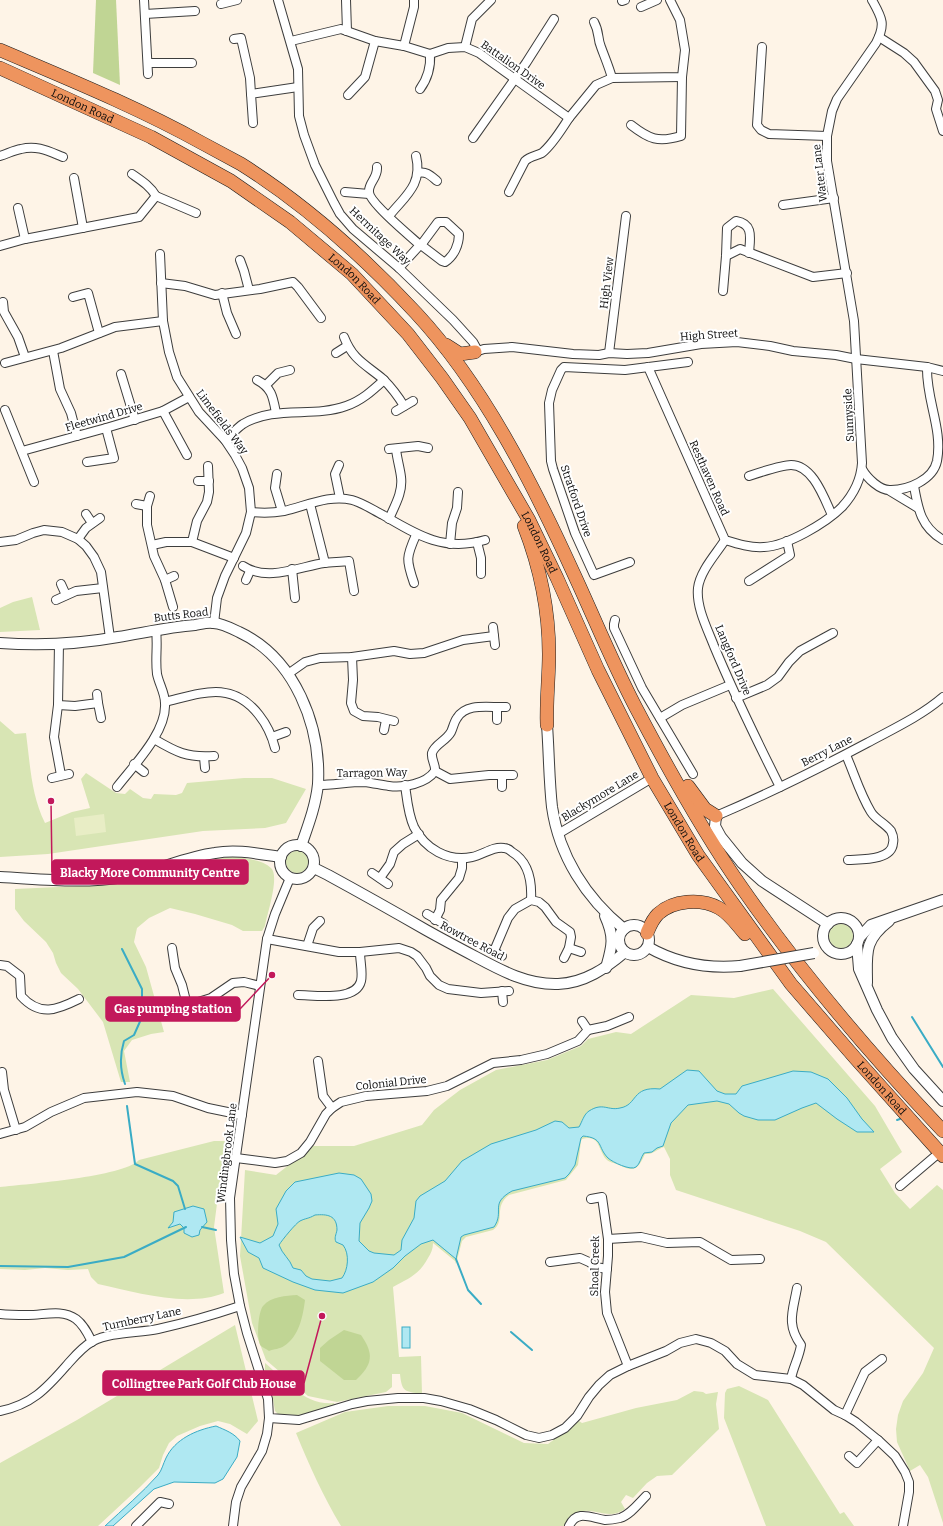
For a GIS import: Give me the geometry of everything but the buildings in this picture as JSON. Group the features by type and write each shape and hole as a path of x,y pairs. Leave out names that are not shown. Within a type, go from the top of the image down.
{"highway":[{"name":"London Road","path":"0,50 160,120 241,164 302,207 361,257 418,314 475,389 517,457 572,569 618,672 662,756 739,883 816,987 860,1039 943,1131"},
{"name":"London Road","path":"0,68 151,137 231,181 290,222 352,274 408,334 459,401 503,473 545,552 598,670 652,778 698,855 791,984 941,1154"},
{"path":"438,339 460,354 476,352"},
{"path":"475,389 469,364 476,352"},
{"path":"503,473 528,537 541,577 548,617 549,655 547,725"},
{"path":"593,617 615,653 689,788 705,809 716,816"},
{"path":"647,933 657,915 665,909 687,902 710,904 720,908 730,916 749,939 791,984"}],"street":[{"path":"144,0 148,74"},
{"name":"Hermitage Way","path":"278,0 298,69 299,116 304,135 315,165 340,214 353,229 399,268 453,320 473,342 476,352"},
{"path":"346,0 347,31"},
{"path":"404,46 414,7 414,0"},
{"path":"465,47 472,19 491,0"},
{"path":"641,7 658,0"},
{"path":"631,125 643,134 660,140 670,140 681,136 682,77 685,50 680,20 670,0"},
{"name":"Water Lane","path":"856,359 854,321 847,273 827,161 827,136 832,111 837,99 879,37 883,25 881,15 872,0"},
{"path":"145,14 195,11"},
{"path":"473,138 548,30 554,19"},
{"path":"594,22 598,31 600,46 606,57 612,78"},
{"path":"291,41 341,29 375,41 404,46 430,54 429,71 426,80 420,89"},
{"path":"238,36 250,78 253,123"},
{"path":"879,37 904,53 914,62 940,94 936,109 943,131"},
{"path":"348,95 364,77 375,41"},
{"name":"Battalion Drive","path":"430,54 448,48 465,47 479,53 569,118"},
{"path":"762,47 757,125 761,130 769,134 827,136"},
{"path":"148,63 192,63"},
{"path":"509,192 525,161 529,157 540,154 549,146 569,118 596,85 612,78 682,77"},
{"path":"251,94 298,87"},
{"path":"0,156 31,147 40,148 63,157"},
{"path":"389,216 414,186 419,167 416,156"},
{"path":"377,167 378,173 370,186 369,194 376,205 421,245 445,262 453,254 459,241 459,234 446,222 438,222 421,245 399,268"},
{"path":"418,173 427,173 437,181"},
{"path":"132,174 152,189 156,196 196,213"},
{"path":"74,178 83,228"},
{"path":"345,192 369,194"},
{"path":"0,246 25,239 139,217 156,196"},
{"path":"783,205 834,198"},
{"path":"18,208 25,239"},
{"name":"High View","path":"607,354 626,216"},
{"path":"723,292 727,228 736,221 744,222 748,227 750,238 749,253"},
{"path":"726,256 740,249 813,277 847,273"},
{"name":"Limefields Way","path":"160,254 163,321 169,352 178,377 199,412 225,440 242,468 248,488 251,512 246,533 225,576 217,598 214,623"},
{"path":"240,260 249,290"},
{"path":"161,283 186,286 215,295 260,289 293,282 321,318"},
{"path":"73,297 88,293 99,332"},
{"path":"222,293 227,313 236,334"},
{"path":"3,302 2,313 18,337 25,357"},
{"path":"5,363 53,351 114,327 163,321"},
{"path":"344,337 348,346 360,361 384,380 404,406"},
{"name":"High Street","path":"476,352 512,347 573,354 648,353 690,345 737,342 770,346 793,351 926,367 943,371"},
{"path":"336,353 348,346"},
{"path":"53,351 60,389 71,413 77,436"},
{"path":"605,368 607,354"},
{"name":"Sunnyside","path":"856,359 862,469"},
{"name":"Stratford Drive","path":"630,562 594,575 575,533 551,461 549,398 561,370 564,367 571,366 625,370 688,362"},
{"name":"Resthaven Road","path":"648,367 725,540"},
{"path":"890,491 914,486 928,476 936,463 939,449 939,434 928,394 926,367"},
{"path":"266,385 278,373 290,370"},
{"path":"121,374 135,420"},
{"path":"257,380 266,385 273,396 276,413"},
{"path":"225,440 243,424 267,415 345,407 367,396 384,380"},
{"name":"Fleetwind Drive","path":"22,451 163,411 190,397"},
{"path":"396,410 413,401"},
{"path":"5,410 34,482"},
{"path":"163,411 187,455"},
{"path":"87,462 114,458 106,428"},
{"path":"389,519 401,491 401,477 392,449 418,446 428,448"},
{"path":"339,465 335,474 340,498"},
{"path":"749,476 790,465 804,468 813,478 832,515"},
{"path":"192,542 197,521 207,502 209,492 208,466"},
{"path":"862,469 865,475 872,481 918,508"},
{"path":"725,540 744,546 764,547 777,545 812,529 842,507 853,492 862,469"},
{"path":"277,474 275,488 282,511"},
{"path":"198,481 209,481"},
{"path":"914,486 918,508 929,530 943,540"},
{"path":"450,544 452,524 457,508 458,492"},
{"path":"150,496 147,506 147,525 154,556 165,580 173,607"},
{"path":"251,512 267,513 282,511 340,498 354,501 416,535 433,541 450,544 481,541 481,574"},
{"path":"136,504 147,506"},
{"path":"310,504 325,563"},
{"path":"86,514 92,523"},
{"path":"78,539 92,523 100,518"},
{"path":"0,542 16,540 44,530 62,532 78,539 86,546 94,557 101,572 110,638"},
{"path":"414,583 407,564 408,552 416,535"},
{"name":"Langford Drive","path":"725,540 705,570 699,582 698,597 704,621 730,685 780,787"},
{"path":"749,581 790,555 787,541"},
{"path":"152,545 166,542 192,542 207,546 234,558"},
{"path":"246,580 246,568 268,574 325,563 349,561 354,591"},
{"path":"292,569 294,598"},
{"path":"165,580 174,576"},
{"path":"61,584 66,594"},
{"path":"56,600 66,594 76,591 103,588"},
{"path":"615,620 614,624 618,636 640,684 693,774"},
{"name":"Butts Road","path":"0,643 28,645 59,644 214,623 249,637 260,644 275,658 288,674 306,709 314,735 318,765 318,784 311,817 301,846"},
{"path":"493,627 495,645"},
{"path":"117,787 154,739 165,716 165,702 157,673 158,640 156,630"},
{"path":"736,698 767,685 778,677 794,656 832,633"},
{"path":"288,674 305,662 320,658 352,657 394,651 410,654 424,654 463,640 494,636"},
{"path":"52,778 65,774 54,737 58,705 59,644"},
{"path":"352,657 353,680 351,703 354,710 363,716 378,717 390,720 384,730"},
{"path":"660,718 682,705 730,685"},
{"path":"165,702 206,693 223,692 238,696 244,700 264,722 272,737 275,748"},
{"name":"Berry Lane","path":"716,816 846,755 892,730 936,703 943,697"},
{"path":"58,705 75,706 98,699 101,718"},
{"path":"506,708 481,707 461,712 450,733 444,741 436,747 432,754 432,760 436,766 435,772 450,779 489,774 513,775"},
{"path":"497,708 497,720"},
{"path":"547,725 552,807 558,834 566,855 587,892 603,911 624,929"},
{"path":"272,737 286,732"},
{"path":"154,739 184,755 204,757 214,756"},
{"path":"846,755 872,814 887,826 892,832 894,839 893,846 889,852 881,856 848,860"},
{"path":"204,757 205,768"},
{"path":"134,764 144,772"},
{"name":"Tarragon Way","path":"318,784 365,782 390,786 405,785 418,782 429,777 435,772"},
{"path":"502,775 502,787"},
{"name":"Blackymore Lane","path":"558,834 652,778"},
{"path":"405,785 409,812 414,828 432,848 442,854 462,858 474,857 496,848 511,850 517,854 524,863 530,875 532,887 531,900"},
{"path":"716,816 715,826 721,837 742,864 762,881 828,924"},
{"path":"380,878 390,864 394,852 403,844 419,834"},
{"path":"292,846 301,846 310,851 313,855 315,862 314,868 310,874 303,879 290,878 282,870 280,864 281,857 287,849 292,846"},
{"path":"0,877 94,881 124,877 193,857 216,852 241,851 281,857"},
{"path":"435,920 440,910 441,900 459,878 462,868 462,858"},
{"name":"Rowtree Road","path":"314,868 477,958 521,979 538,983 570,983 583,979 606,968 625,952"},
{"path":"372,873 388,884"},
{"name":"Windingbrook Lane","path":"233,1526 236,1502 241,1487 262,1451 268,1434 269,1418 268,1399 247,1333 234,1274 230,1198 267,939 275,914 290,878"},
{"path":"502,956 490,950 508,918 515,909 531,900 539,902 545,907 556,922 570,932 571,937 569,948 564,958"},
{"path":"648,947 666,956 685,962 714,967 740,966 831,950 842,954 849,952 871,925 943,900"},
{"path":"603,911 610,927 612,945 606,968"},
{"path":"427,914 444,924"},
{"path":"867,985 868,951 872,937 896,917"},
{"path":"859,968 831,950 824,942 823,935 828,924 840,918 850,921 879,922"},
{"path":"307,946 314,928 320,920"},
{"path":"850,921 857,928 859,968 877,1010 892,1038 914,1069 943,1101"},
{"path":"628,926 638,926 643,928 647,933 649,941 648,947 645,951 637,955 632,955 625,952 620,942 620,937 624,929 628,926"},
{"path":"267,939 339,952 360,952 399,948 411,952 417,956 430,976 439,984 448,989 482,993 505,991 503,1002"},
{"path":"172,948 175,968 187,1005"},
{"path":"569,948 581,952"},
{"path":"298,995 347,995 356,989 361,981 360,952"},
{"path":"0,965 7,966 20,976 20,996 28,1005 43,1010 65,1006 79,999"},
{"path":"179,1008 210,998 233,983 244,982 260,986"},
{"name":"Colonial Drive","path":"236,1158 275,1164 287,1161 301,1153 310,1142 326,1114 341,1102 366,1096 427,1092 448,1086 493,1063 521,1060 546,1054 578,1041 588,1030 607,1026 629,1017"},
{"path":"582,1021 588,1030"},
{"path":"318,1061 323,1096 332,1108"},
{"path":"2,1072 4,1090 16,1130"},
{"path":"0,1134 25,1127 51,1112 84,1098 138,1092 173,1096 208,1108 242,1116"},
{"path":"900,1186 941,1154"},
{"name":"Shoal Creek","path":"591,1199 602,1197 608,1239 605,1292 607,1313 628,1366"},
{"path":"608,1239 641,1237 667,1243 700,1242 731,1260 760,1259"},
{"path":"550,1262 580,1258 596,1267 607,1268"},
{"path":"791,1379 792,1370 799,1356 801,1345 794,1335 791,1322 797,1288"},
{"name":"Turnberry Lane","path":"0,1411 21,1405 41,1393 82,1350 92,1342 115,1334 135,1333 159,1328 240,1306"},
{"path":"0,1314 66,1314 85,1328 92,1342"},
{"path":"269,1418 299,1420 367,1401 398,1398 424,1398 469,1409 526,1435 539,1438 552,1435 565,1428 577,1416 598,1385 610,1375 628,1366 648,1359 680,1343 696,1339 711,1343 724,1351 737,1364 755,1375 791,1379 803,1386 834,1410 845,1414 878,1440 895,1456 905,1472 909,1482 909,1492 903,1526"},
{"path":"845,1414 865,1372 882,1360"},
{"path":"849,1456 857,1463 878,1440"},
{"path":"569,1526 578,1516 587,1516 604,1520 622,1517 646,1496"},
{"path":"136,1526 160,1502 169,1504"}],"green space":[{"path":"96,0 116,0 120,85 93,73"},
{"path":"32,597 40,630 0,632 0,608 13,602"},
{"path":"0,721 15,734 26,733 34,790 40,812 45,823 72,812 90,808 81,779 86,773 116,793 125,794 130,789 143,798 151,799 154,794 176,795 182,793 187,783 244,778 272,778 306,789 286,823 265,828 203,831 48,854 0,857"},
{"path":"104,814 106,832 76,836 74,818"},
{"path":"297,851 305,854 308,862 305,870 297,873 289,870 286,862 289,854"},
{"path":"235,856 264,863 271,868 273,872 274,887 265,926 262,931 243,931 232,925 170,908 149,918 137,928 134,942 146,967 164,1032 151,1034 132,1040 124,1051 130,1082 121,1082 103,1022 78,989 61,973 53,953 46,942 24,921 15,909 15,889 101,885 135,878 191,863"},
{"path":"841,924 850,927 853,936 850,945 841,948 832,945 829,936 832,927"},
{"path":"773,989 875,1106 902,1152 880,1169 895,1193 910,1209 937,1185 943,1190 943,1523 928,1477 920,1465 910,1471 897,1442 896,1429 898,1415 903,1401 923,1373 934,1348 826,1242 800,1231 676,1190 670,1175 670,1159 664,1147 650,1154 645,1154 638,1166 629,1169 607,1160 598,1144 592,1139 582,1139 578,1165 566,1180 509,1195 504,1200 500,1209 500,1218 497,1226 493,1230 466,1237 462,1241 456,1264 455,1261 433,1243 431,1253 425,1264 413,1276 393,1287 399,1357 421,1356 422,1394 405,1390 402,1385 400,1374 392,1374 392,1387 386,1392 337,1402 308,1396 266,1360 252,1323 240,1256 245,1170 276,1175 313,1146 354,1146 422,1125 434,1110 460,1090 496,1070 547,1060 581,1046 588,1039 616,1032 631,1034 691,995 734,998"},
{"path":"214,1141 225,1141 214,1227 224,1293 194,1299 178,1299 144,1294 98,1284 91,1277 88,1269 0,1269 0,1187 74,1179 114,1171 130,1166 139,1160"},
{"path":"297,1295 305,1300 303,1313 297,1332 284,1346 269,1351 261,1346 258,1338 261,1309 266,1303 274,1298"},
{"path":"235,1325 258,1421 247,1434 230,1424 218,1421 200,1426 177,1436 169,1443 159,1468 98,1526 0,1526 0,1463 77,1420"},
{"path":"344,1330 361,1335 370,1353 370,1359 366,1369 356,1380 344,1380 320,1361 320,1348"},
{"path":"265,1363 288,1384 305,1396 324,1403 334,1403 335,1405 309,1414 278,1414 275,1411 272,1393 265,1371"},
{"path":"739,1386 768,1400 840,1514 844,1512 854,1526 766,1526 724,1418 725,1393 727,1389"},
{"path":"694,1391 703,1392 706,1394 718,1392 716,1404 719,1429 672,1475 657,1476 647,1483 633,1498 626,1495 621,1502 625,1509 617,1513 609,1514 586,1511 579,1512 572,1517 565,1526 341,1526 328,1503 296,1433 345,1412 388,1406 425,1406 462,1413 524,1443 548,1444 579,1421 582,1423 636,1408 677,1400"}],"water":[{"path":"687,1070 699,1071 717,1091 725,1094 736,1094 742,1086 793,1071 811,1072 828,1079 847,1098 862,1119 874,1132 857,1132 816,1103 775,1120 758,1120 744,1116 729,1104 717,1101 688,1105 671,1123 663,1146 652,1152 644,1153 639,1164 634,1168 622,1166 610,1160 597,1141 590,1137 583,1136 581,1138 575,1165 565,1178 512,1191 505,1196 499,1204 497,1221 494,1227 461,1237 456,1259 433,1240 421,1244 405,1256 393,1268 373,1282 343,1293 315,1290 293,1282 263,1268 259,1258 248,1252 240,1237 260,1243 273,1236 278,1224 276,1209 286,1191 295,1182 339,1173 354,1175 361,1179 371,1194 372,1201 360,1223 359,1241 369,1251 374,1253 394,1255 401,1250 402,1240 414,1218 416,1201 420,1196 445,1181 462,1161 491,1144 536,1130 555,1121 562,1122 569,1128 579,1127 586,1114 594,1108 620,1108 630,1103 639,1093 644,1090 660,1089","holes":["315,1215 330,1216 337,1225 335,1238 336,1242 343,1245 347,1253 346,1271 342,1278 330,1281 312,1279 306,1276 301,1270 293,1268 279,1245 298,1222"]},
{"path":"193,1206 204,1209 207,1222 200,1230 199,1235 192,1237 184,1233 184,1228 180,1224 168,1228 173,1222 174,1212"},
{"path":"402,1327 410,1327 410,1348 402,1348"},
{"path":"216,1426 226,1430 240,1441 237,1457 223,1479 215,1483 174,1482 154,1489 113,1526 105,1526 139,1495 158,1475 170,1451 175,1446 187,1436"}],"waterway":[{"path":"122,949 142,989 142,1017 134,1035 124,1041 121,1057 121,1068 125,1084"},
{"path":"912,1017 943,1067"},
{"path":"127,1106 135,1164 173,1181 178,1186 185,1209"},
{"path":"0,1266 68,1267 124,1257 186,1227"},
{"path":"202,1227 216,1230"},
{"path":"456,1259 468,1290 481,1304"},
{"path":"511,1332 532,1350"}],"place":[{"name":"Blacky More Community Centre","path":"51,801"},
{"name":"Gas pumping station","path":"272,975"},
{"name":"Collingtree Park Golf Club House","path":"322,1316"}]}
